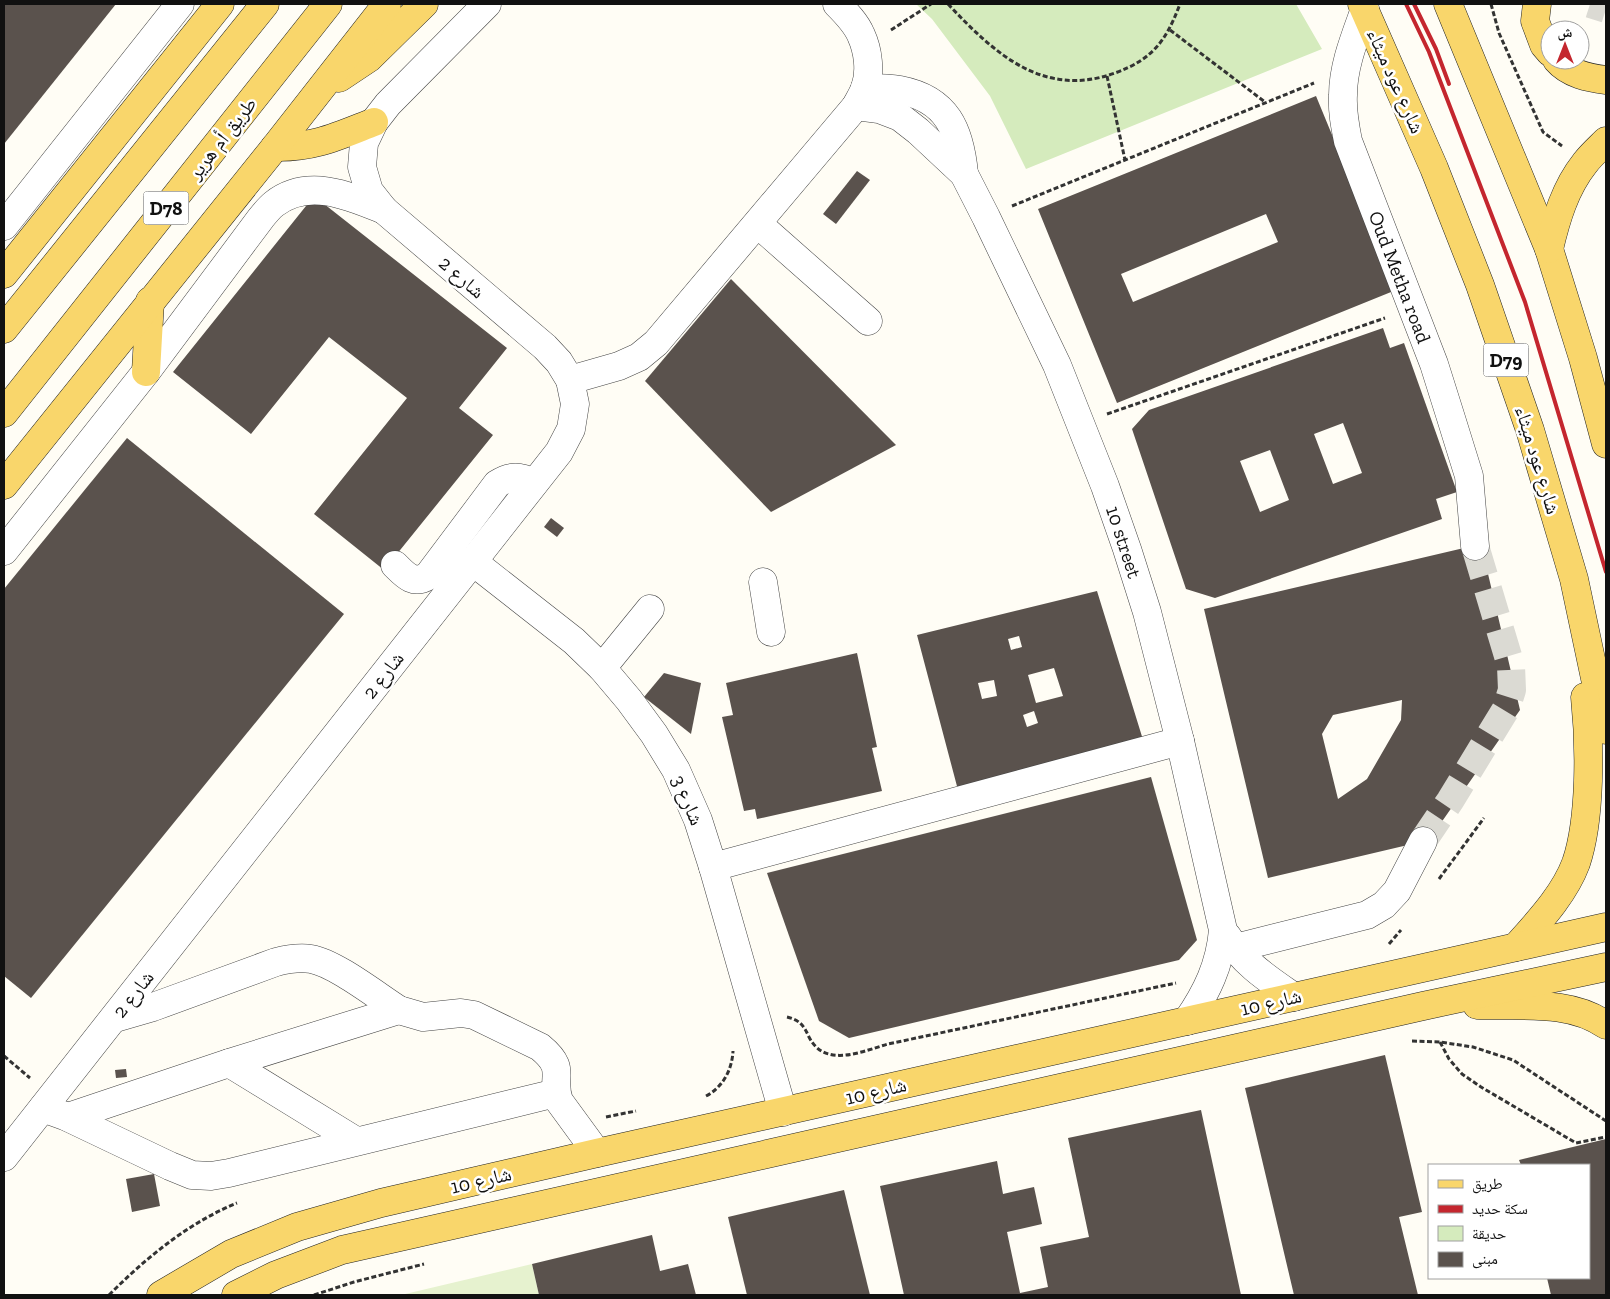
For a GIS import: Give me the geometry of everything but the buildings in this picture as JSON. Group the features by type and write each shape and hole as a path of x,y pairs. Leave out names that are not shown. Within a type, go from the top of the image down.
{"main road":[{"path":"4,274 220,4"},
{"name":"D78","path":"4,329 265,4"},
{"name":"طريق أم هرير","path":"4,413 328,4"},
{"path":"4,485 387,4"},
{"path":"322,87 369,58 424,4"},
{"path":"1448,4 1549,249 1583,358 1606,444"},
{"path":"1537,4 1535,20 1540,34"},
{"name":"شارع عود ميثاء","path":"1363,7 1434,168 1480,285 1530,430 1574,579 1606,730"},
{"path":"1572,70 1586,77 1606,80"},
{"path":"275,147 296,147 321,142 374,122"},
{"path":"1549,249 1556,219 1568,190 1584,164 1606,141"},
{"path":"146,372 150,301"},
{"path":"1516,947 1546,912 1564,886 1575,864 1582,838 1587,794 1588,740 1574,579"},
{"name":"شارع 10","path":"161,1295 170,1288 232,1254 297,1227 381,1203 1606,927"},
{"name":"شارع 10","path":"236,1295 276,1275 342,1250 1606,966"},
{"path":"1422,1006 1535,1006 1568,1008 1606,1025"}],"street":[{"path":"4,226 180,4"},
{"path":"384,210 369,191 362,167 364,143 374,122 388,104 487,4"},
{"path":"570,380 619,366 638,357 656,343 758,224 861,97 869,74 867,53 861,34 851,19 837,4"},
{"name":"Oud Metha road","path":"1363,7 1346,70 1342,93 1343,118 1348,141 1411,309 1434,364 1469,476 1475,546"},
{"name":"10 street","path":"861,97 899,90 917,94 942,110 952,124 961,149 964,174 1057,365 1082,423 1127,548 1165,676 1229,939"},
{"path":"4,551 146,372 261,218 275,203 292,194 311,190 338,193 384,210"},
{"name":"شارع 2","path":"4,1156 115,1018 559,452 571,429 575,404 570,380 559,362 545,347 384,210"},
{"path":"758,224 868,322"},
{"path":"394,565 409,579 424,579 497,484 514,477 524,478 534,483"},
{"name":"شارع 3","path":"472,561 574,641 602,668 654,734 676,770 698,820 713,867 784,1112"},
{"path":"763,582 771,632"},
{"path":"602,668 650,609"},
{"path":"713,867 1180,741"},
{"path":"1187,1021 1202,1000 1214,975 1222,950 1229,939 1368,915 1384,905 1397,891 1422,841"},
{"path":"1229,939 1252,966 1294,997"},
{"path":"115,1018 153,1007 276,962 294,958 312,959 329,964 399,1010 423,1017 461,1013 474,1015 540,1046 556,1064 558,1077 556,1093 563,1109 597,1153"},
{"path":"68,1117 229,1063 399,1010"},
{"path":"229,1063 356,1141"},
{"path":"42,1108 68,1117 192,1175 211,1176 556,1093"}],"path":[{"path":"861,34 882,34 894,29 931,4"},
{"path":"948,4 978,35 1001,55 1028,70 1056,80 1084,81 1107,76 1132,66 1154,51 1170,30 1180,4"},
{"path":"1490,4 1499,33 1543,132 1584,164"},
{"path":"1170,30 1265,102"},
{"path":"986,217 1346,70"},
{"path":"1107,76 1125,160"},
{"path":"1082,423 1411,309"},
{"path":"1436,883 1484,818"},
{"path":"1388,944 1395,939 1407,923"},
{"path":"699,1100 722,1084 728,1073 733,1053 732,1034 744,1024 781,1017 796,1020 806,1028 810,1038 821,1050 837,1056 849,1056 888,1044 1214,975"},
{"path":"1407,1040 1473,1046 1513,1060 1606,1121"},
{"path":"1440,1042 1449,1059 1462,1074 1576,1143 1606,1137"},
{"path":"573,1122 639,1111"},
{"path":"108,1295 164,1245 197,1224 240,1202"},
{"path":"314,1295 354,1282 429,1263"}],"green space":[{"path":"916,4 1296,4 1322,49 1026,169 990,96 932,19"},
{"path":"532,1264 539,1295 401,1295"}],"tunnel":[{"path":"1590,4 1606,9"},
{"path":"1423,841 1450,801 1506,709 1512,690 1511,666 1475,546"}],"railway":[{"path":"1406,4 1429,52 1525,302 1606,572"},
{"path":"1414,4 1436,49 1449,84"}]}
